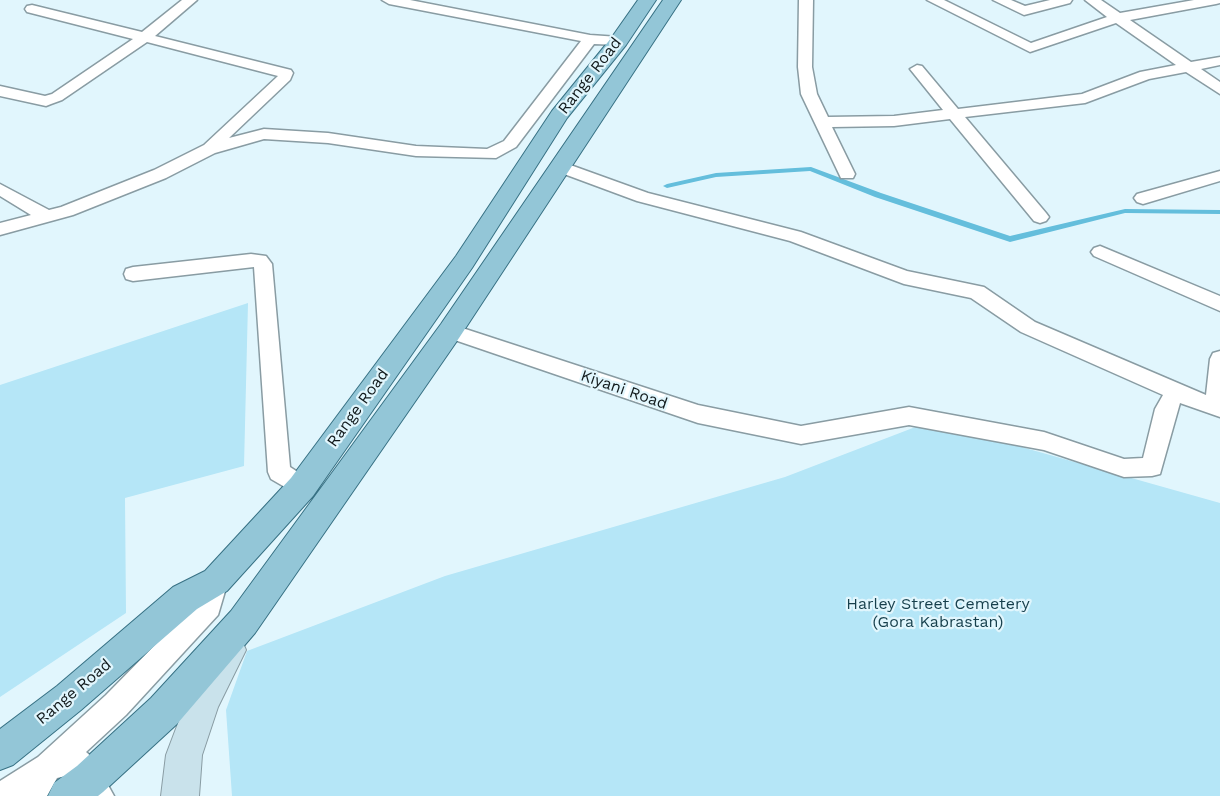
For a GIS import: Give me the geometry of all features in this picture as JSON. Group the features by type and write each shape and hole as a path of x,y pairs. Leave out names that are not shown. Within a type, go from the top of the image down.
{"main road":[{"name":"Range Road","path":"0,752 69,698 185,598 216,581 302,487 464,262 559,115 619,40 647,0"},
{"path":"67,796 95,788 243,622 450,331 672,0"},
{"path":"180,796 184,755 203,702 243,622"}],"street":[{"path":"0,91 46,100 53,99 145,37 190,0"},
{"path":"388,0 590,40 619,40"},
{"path":"806,0 805,67 809,94 847,174"},
{"path":"934,0 1030,48 1118,18 1216,0"},
{"path":"1000,0 1024,11 1065,0"},
{"path":"1092,0 1220,90"},
{"path":"32,8 286,73 285,77 208,149"},
{"path":"0,229 45,215 67,211 160,174 208,149 264,134 328,138 416,151 490,154 510,144 590,40"},
{"path":"822,122 894,121 1086,98 1145,75 1220,61"},
{"path":"917,69 1040,217"},
{"path":"562,166 643,197 795,236 904,277 977,292 1028,327 1176,391 1218,407 1220,359"},
{"path":"1143,198 1220,176"},
{"path":"0,189 45,215"},
{"path":"1100,252 1220,304"},
{"path":"133,274 251,260 259,261 262,264 278,472 302,487"},
{"name":"Kiyani Road","path":"450,331 698,414 801,435 909,416 1044,441 1124,468 1152,468 1166,409 1176,391"},
{"path":"3,796 48,767 116,705 209,607 216,581"},
{"path":"32,796 33,790 48,767 66,760 75,761 83,768 95,788"}],"green space":[{"path":"248,303 244,466 125,498 126,613 0,697 0,385"},
{"name":"Harley Street Cemetery (Gora Kabrastan)","path":"918,426 979,435 1220,503 1220,796 232,796 226,710 247,651 445,576 785,477"}],"waterway":[{"path":"667,186 716,175 811,169 878,195 1010,239 1125,211 1220,212"}]}
